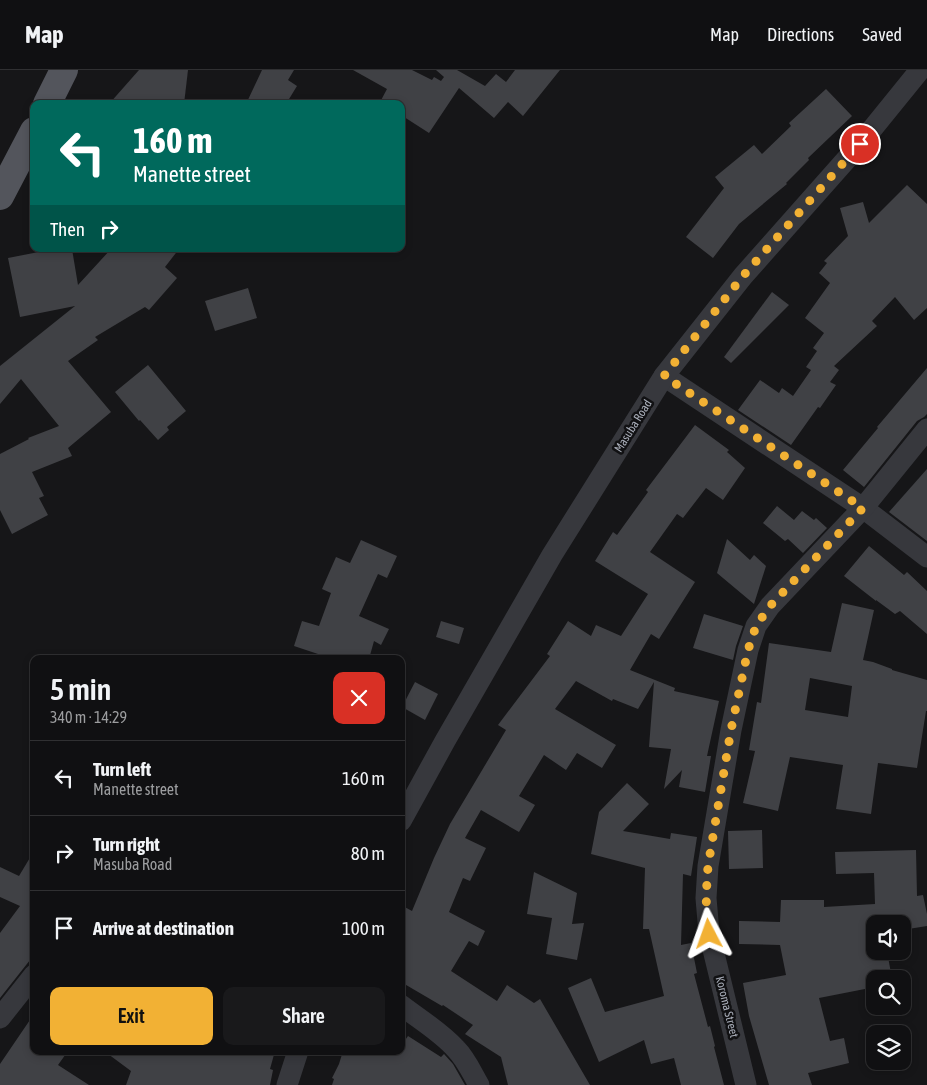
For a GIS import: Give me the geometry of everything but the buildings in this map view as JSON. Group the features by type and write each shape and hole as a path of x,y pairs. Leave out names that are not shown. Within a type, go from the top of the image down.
{"main road":[{"path":"49,100 64,70"},
{"path":"4,181 30,138"}],"street":[{"name":"Masuba Road","path":"405,814 552,556 664,376 743,276 860,144 920,70"},
{"path":"664,376 863,508 927,557"},
{"name":"Koroma Street","path":"746,1085 709,934 706,898 708,866 731,730 748,650 756,626 770,606 863,508 927,428"},
{"path":"0,1018 30,980"},
{"path":"405,1008 457,1049 479,1085"},
{"path":"287,1085 297,1055"}],"route":[{"path":"709,934 706,898 708,866 731,730 748,650 756,626 770,606 863,508 664,376 743,276 860,144"}]}
